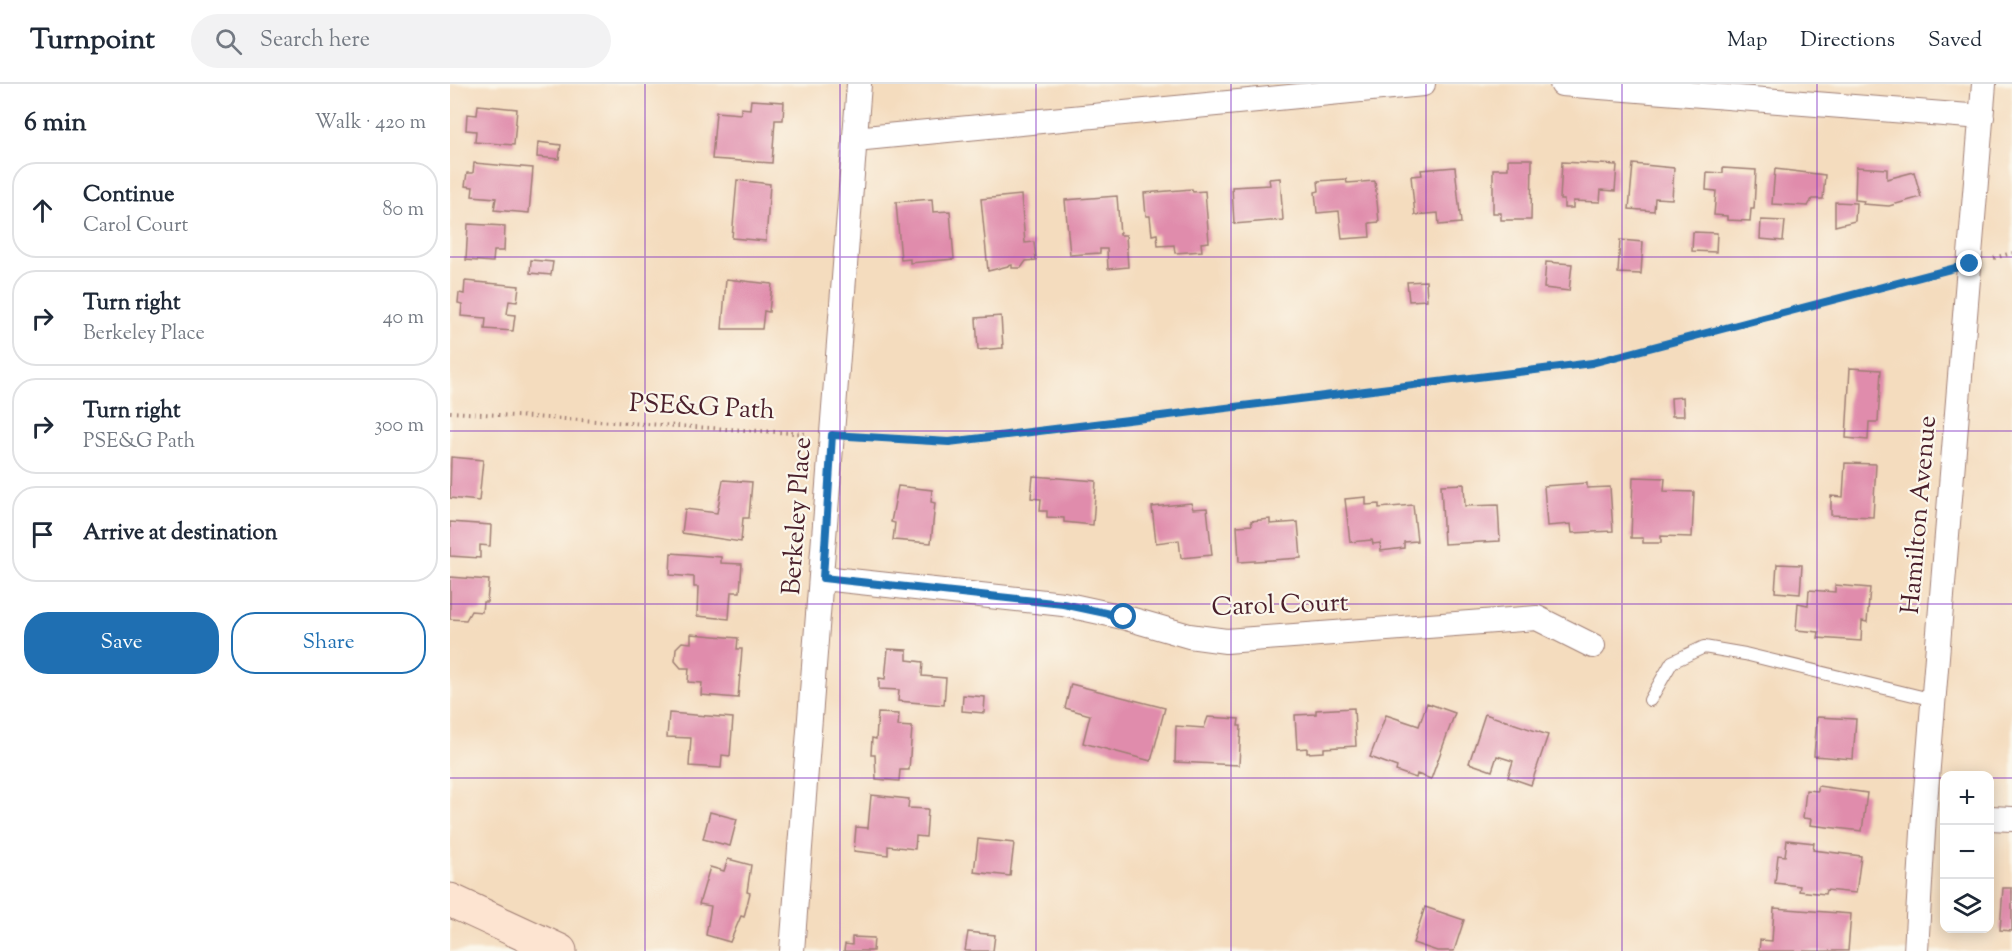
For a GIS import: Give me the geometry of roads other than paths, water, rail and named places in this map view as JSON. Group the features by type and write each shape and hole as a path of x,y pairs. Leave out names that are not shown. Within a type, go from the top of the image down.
{"street":[{"name":"Berkeley Place","path":"792,951 823,578 859,84"},
{"path":"855,139 1423,84"},
{"path":"1562,84 1982,117"},
{"name":"Hamilton Avenue","path":"1916,951 1934,815 1934,700 1984,84"},
{"name":"Carol Court","path":"823,578 1063,604 1124,617 1189,636 1226,641 1537,618 1593,646"},
{"path":"1994,818 2012,819"},
{"path":"450,900 560,951"}],"lane":[{"path":"1650,700 1672,662 1704,647 1745,654 1934,700"}]}
